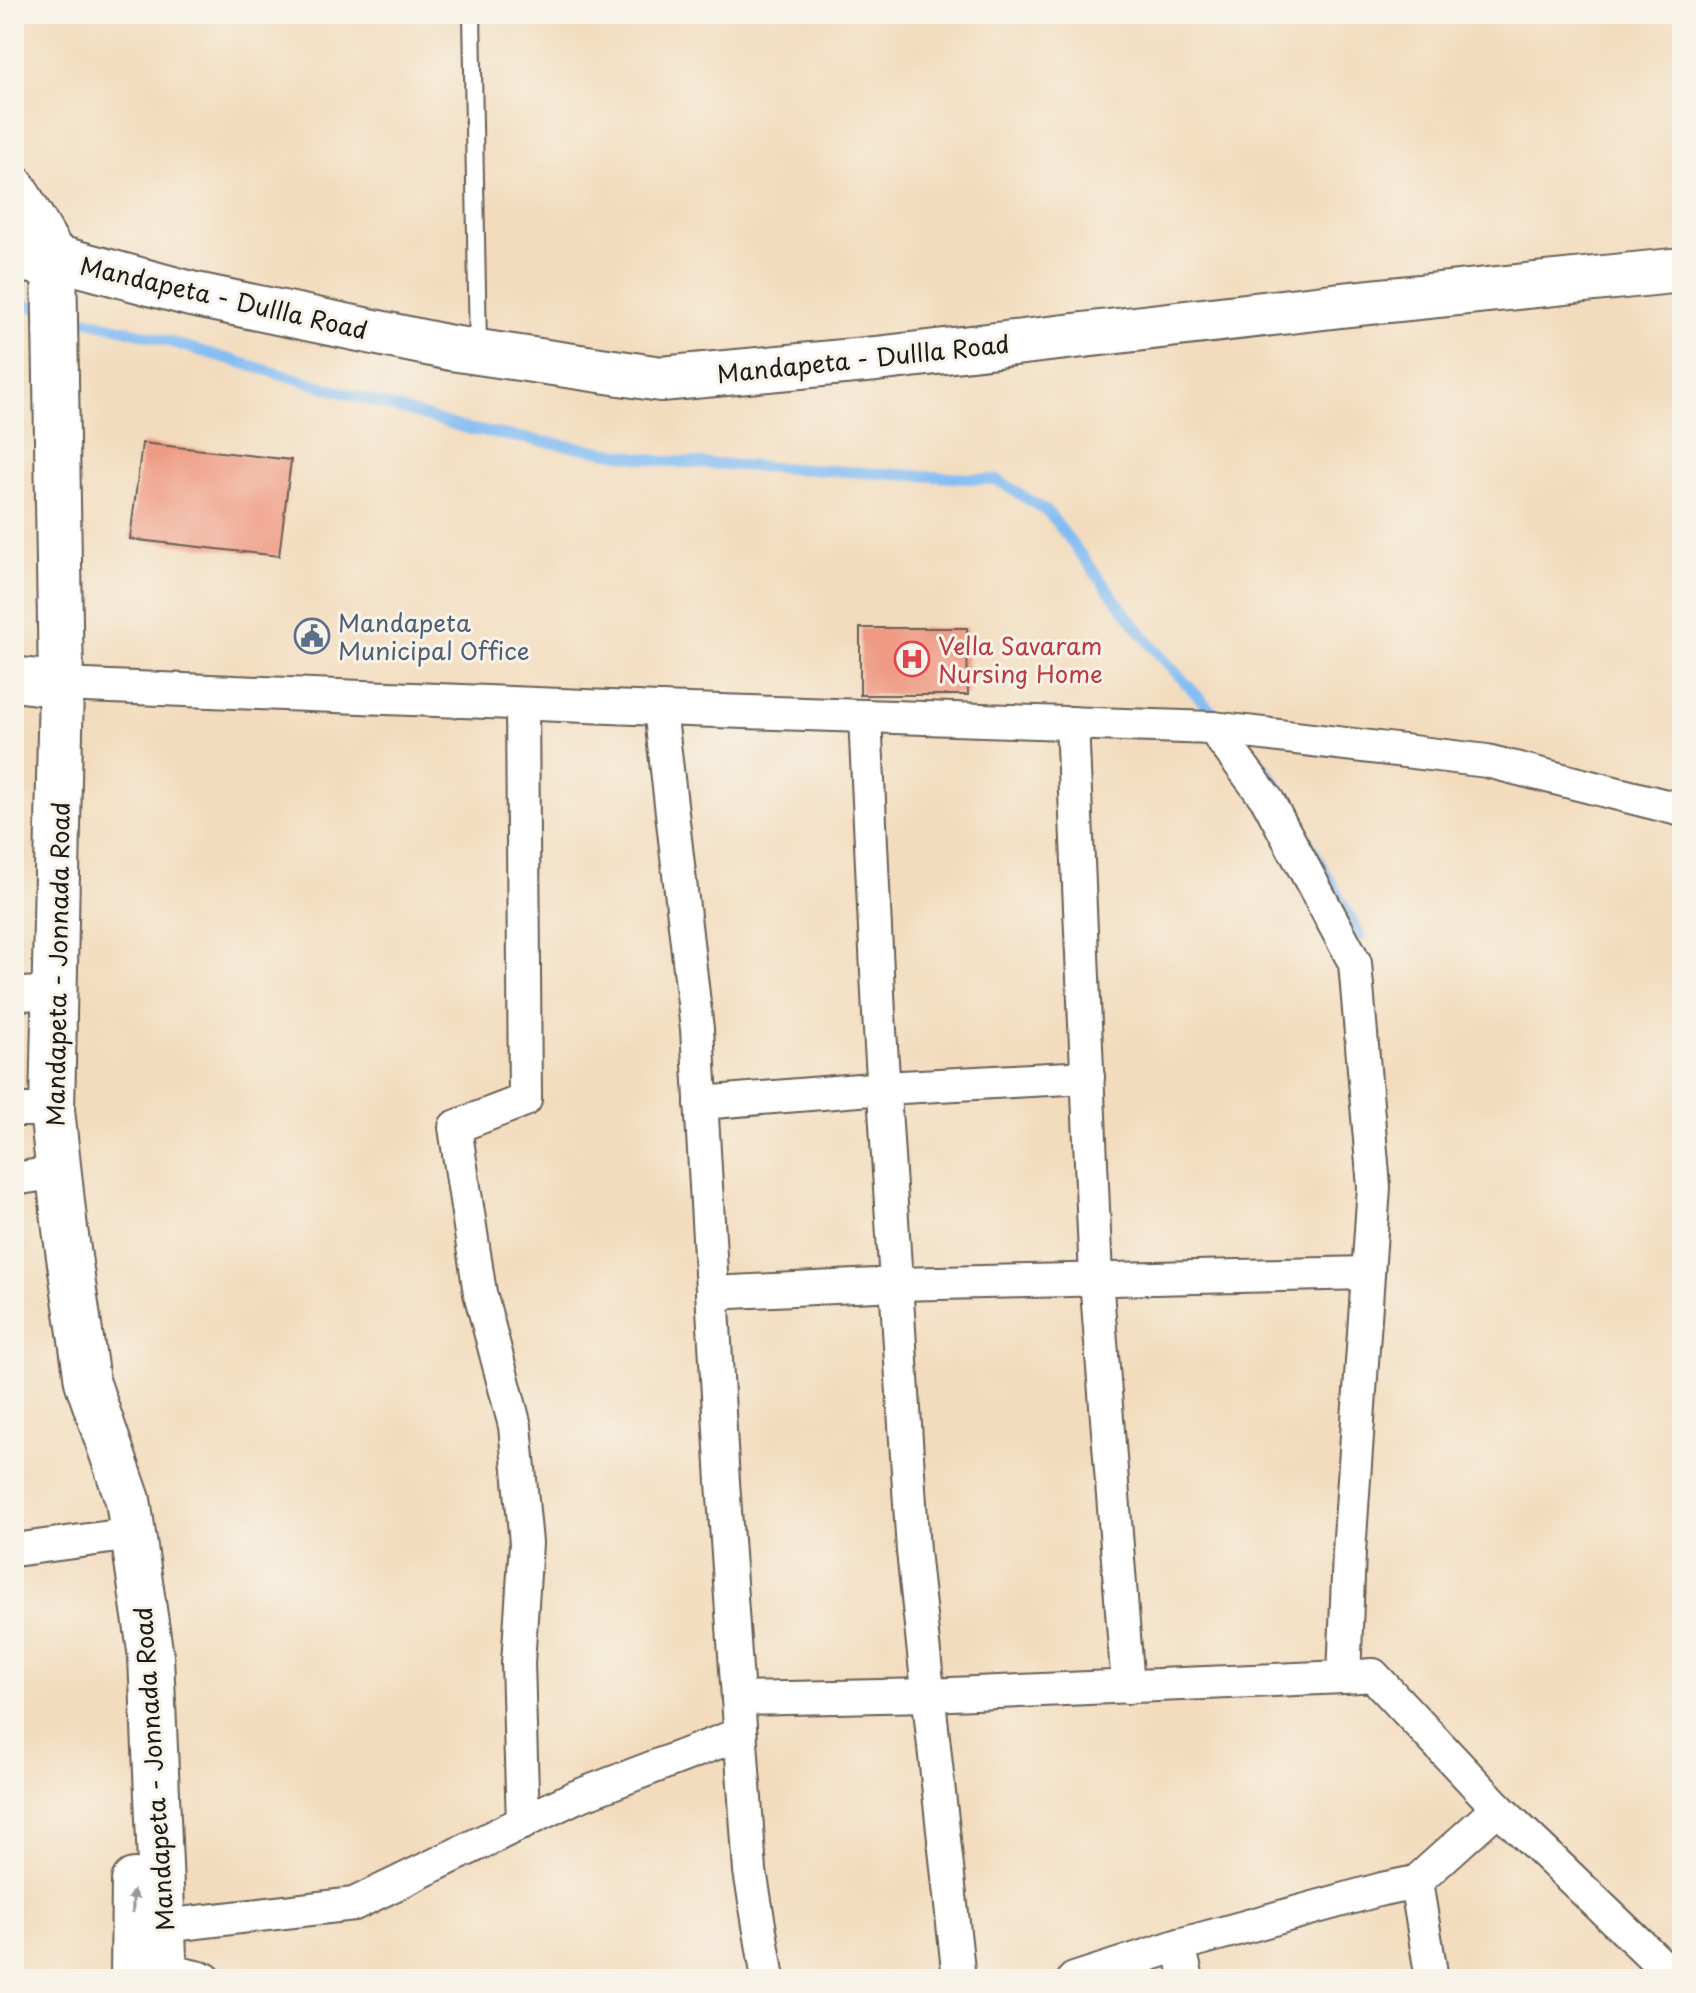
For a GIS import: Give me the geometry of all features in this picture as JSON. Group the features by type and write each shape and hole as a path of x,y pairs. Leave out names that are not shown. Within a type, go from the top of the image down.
{"main road":[{"name":"Mandapeta - Jonnada Road","path":"14,188 44,270 55,336 61,685 34,994 33,1110 59,1172 87,1381 128,1500 120,1536 151,1657 167,1977"},
{"name":"Mandapeta - Dullla Road","path":"44,270 191,294 478,352 661,379 876,359 1341,305 1682,270"},
{"path":"14,679 61,685"},
{"path":"120,1536 121,1622 134,1856 167,1977"}],"street":[{"path":"61,685 1215,728 1487,761 1682,810"},
{"path":"522,704 525,1100 455,1127 480,1293 515,1426 526,1543 518,1663 523,1823"},
{"path":"660,709 697,1029 750,1871 768,1979"},
{"path":"865,716 883,1088 913,1551 959,1979"},
{"path":"1072,723 1096,1278 1128,1687"},
{"path":"1215,728 1268,801 1355,963 1374,1187 1349,1552 1344,1677"},
{"path":"701,1103 883,1088 1088,1077"},
{"path":"14,1179 59,1172"},
{"path":"712,1293 896,1284 1368,1273"},
{"path":"14,1550 120,1536"},
{"path":"738,1699 928,1695 1373,1675 1498,1808 1676,1979"},
{"path":"163,1926 354,1904 573,1798 740,1734"},
{"path":"1074,1979 1179,1945 1416,1882 1498,1808"},
{"path":"1416,1882 1432,1979"},
{"path":"1179,1945 1187,1979"}],"lane":[{"path":"472,14 478,352"}],"building":[{"path":"142,443 291,460 279,556 130,539"},
{"path":"860,628 967,628 968,695 860,695"}],"waterway":[{"path":"14,302 46,310"},
{"path":"63,314 146,335 468,429 660,461 997,480 1048,512 1153,648 1222,722"},
{"path":"1250,752 1272,777 1287,802"},
{"path":"1295,817 1360,936"}],"place":[{"name":"Mandapeta Municipal Office","path":"312,636"},
{"name":"Vella Savaram Nursing Home","path":"912,659"}]}
